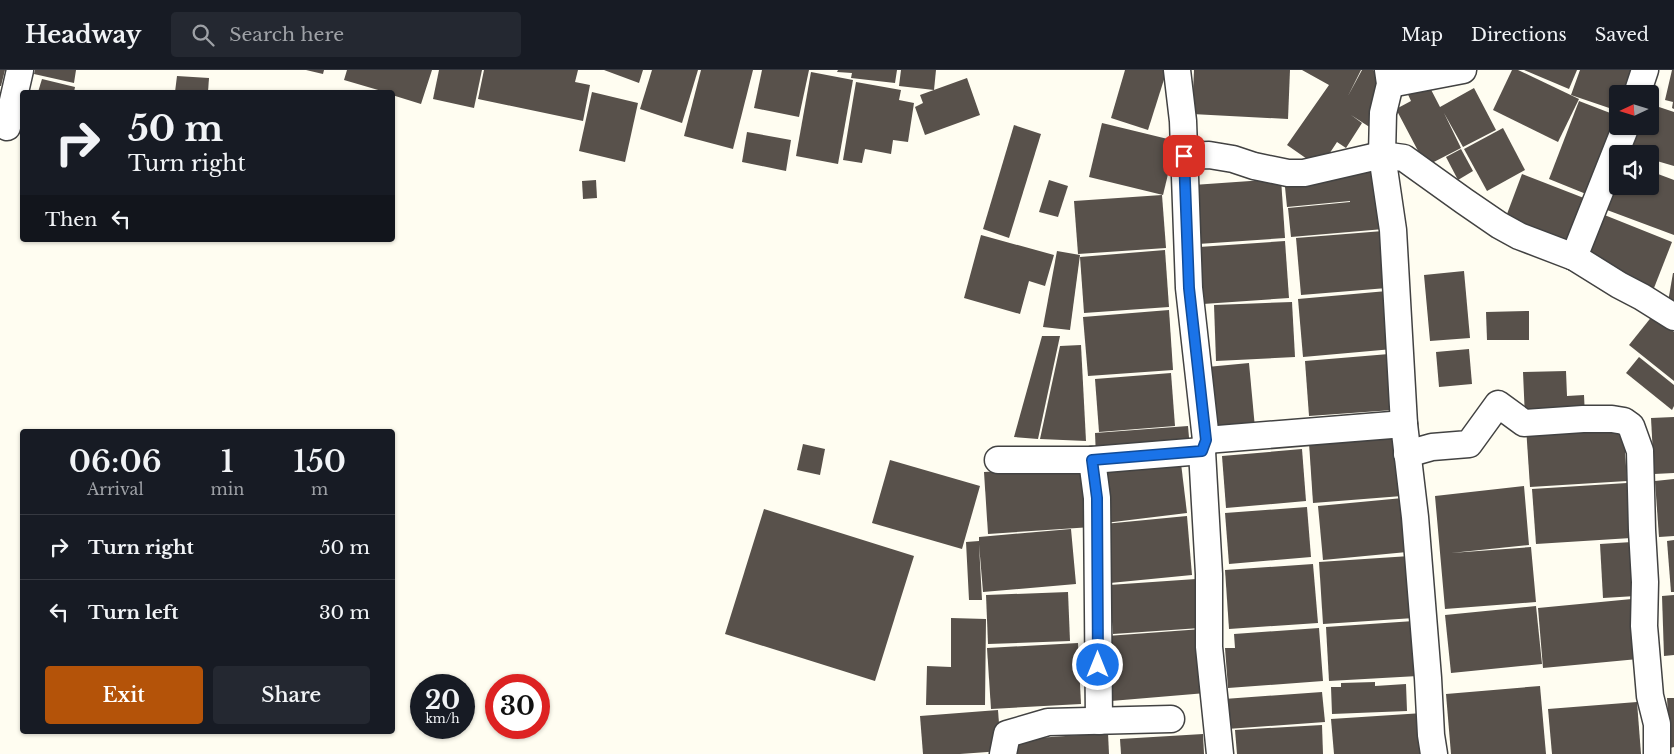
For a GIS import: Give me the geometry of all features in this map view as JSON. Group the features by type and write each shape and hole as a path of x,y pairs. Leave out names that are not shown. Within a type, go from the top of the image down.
{"street":[{"path":"7,127 20,70"},
{"path":"1177,70 1182,97 1189,288 1204,446 1209,574 1209,647 1220,754"},
{"path":"1434,754 1431,736 1415,517 1404,424 1393,230 1382,155 1383,113 1389,77 1463,70"},
{"path":"1640,85 1646,70"},
{"path":"1574,257 1622,135"},
{"path":"1184,156 1209,155 1288,173 1304,173 1382,155 1404,158 1499,225 1519,236 1574,257 1619,286 1659,307 1674,318"},
{"path":"1407,454 1432,447 1469,444 1498,404 1524,422 1612,419 1624,421 1631,426 1640,451 1645,582 1644,626 1650,696 1657,724 1657,754"},
{"path":"998,460 1092,460 1404,424"},
{"path":"1092,460 1097,498 1099,721"},
{"path":"1004,754 1007,734 1048,722 1171,720"}],"building":[{"path":"0,70 5,70 1,86 0,86"},
{"path":"35,70 76,70 74,83 34,74"},
{"path":"306,70 324,70 323,74"},
{"path":"347,70 432,70 421,104 395,96 395,90 378,90 344,80"},
{"path":"439,70 482,70 474,108 433,99"},
{"path":"484,70 578,70 575,82 590,85 583,121 478,99"},
{"path":"604,70 643,70 639,83"},
{"path":"652,70 698,70 682,123 640,109"},
{"path":"701,70 753,70 733,149 684,136"},
{"path":"762,70 809,70 799,117 754,108"},
{"path":"838,70 897,70 895,83 851,78 852,73 837,72"},
{"path":"901,70 936,70 934,90 899,86"},
{"path":"1125,70 1167,70 1148,130 1111,118"},
{"path":"1194,70 1290,70 1288,119 1192,114"},
{"path":"1302,70 1361,70 1348,96 1362,70 1373,70 1384,77 1371,128 1351,115 1362,123 1346,148 1337,142 1320,168 1287,145 1329,85"},
{"path":"1512,70 1518,70 1579,99 1558,142 1493,110"},
{"path":"1524,70 1577,70 1569,89"},
{"path":"1580,70 1641,70 1636,85 1609,85 1609,108 1571,95"},
{"path":"1672,70 1674,70 1674,109 1672,108 1673,102 1665,100"},
{"path":"811,72 853,80 838,164 796,156"},
{"path":"177,76 209,78 208,90 175,90"},
{"path":"967,78 980,115 925,135 915,107 923,103 920,95"},
{"path":"1425,78 1440,107 1474,88 1496,130 1463,147 1444,113 1461,148 1426,166 1396,109 1411,101 1405,88"},
{"path":"42,79 75,87 74,90 39,90"},
{"path":"856,82 901,90 899,100 914,103 908,142 893,140 891,154 865,149 862,163 843,160"},
{"path":"592,92 638,103 625,162 579,151"},
{"path":"1579,101 1609,113 1609,135 1615,135 1609,145 1591,196 1549,179"},
{"path":"1659,107 1674,112 1674,166 1659,162 1659,145 1622,145 1625,135 1659,135"},
{"path":"1102,123 1176,141 1163,195 1089,177"},
{"path":"1014,125 1041,134 1009,238 983,229"},
{"path":"1503,128 1525,170 1487,191 1464,149"},
{"path":"747,132 791,140 786,171 742,162"},
{"path":"1461,149 1473,171 1458,180 1446,157"},
{"path":"1378,168 1384,229 1291,237 1288,208 1350,201 1287,207 1284,177"},
{"path":"1522,174 1589,200 1571,248 1504,222"},
{"path":"1659,174 1674,180 1674,235 1607,210 1613,195 1659,195"},
{"path":"1281,179 1285,238 1198,244 1193,185"},
{"path":"596,180 597,198 583,199 582,181"},
{"path":"1049,180 1068,186 1058,217 1039,212"},
{"path":"1162,195 1166,248 1078,254 1074,201"},
{"path":"1602,214 1672,242 1654,288 1583,260"},
{"path":"1383,231 1387,288 1301,295 1296,238"},
{"path":"981,235 1054,255 1045,286 1029,281 1020,314 964,298"},
{"path":"1285,241 1289,298 1203,304 1199,247"},
{"path":"1165,250 1169,307 1084,313 1080,257"},
{"path":"1057,251 1080,255 1070,330 1043,327"},
{"path":"1464,271 1470,338 1430,341 1424,275"},
{"path":"1674,273 1674,303 1668,302"},
{"path":"1387,291 1393,349 1303,357 1298,299"},
{"path":"1292,302 1295,357 1216,361 1214,305"},
{"path":"1169,310 1173,370 1088,376 1083,317"},
{"path":"1529,311 1529,340 1487,340 1486,312"},
{"path":"1653,315 1674,332 1674,381 1629,345"},
{"path":"1042,336 1060,336 1038,439 1014,437"},
{"path":"1081,345 1086,441 1040,439 1060,346"},
{"path":"1469,349 1472,384 1439,387 1436,352"},
{"path":"1389,354 1393,410 1309,416 1305,361"},
{"path":"1639,357 1674,385 1674,406 1672,410 1626,373"},
{"path":"1249,363 1255,428 1212,432 1207,367"},
{"path":"1566,371 1567,396 1584,395 1585,416 1525,418 1523,372"},
{"path":"1171,373 1175,426 1099,432 1095,379"},
{"path":"1674,417 1674,473 1654,474 1651,418"},
{"path":"1623,421 1627,481 1530,487 1526,427"},
{"path":"1188,426 1190,449 1096,457 1095,433"},
{"path":"1397,437 1402,496 1313,503 1309,443"},
{"path":"803,444 825,449 820,475 797,470"},
{"path":"1302,449 1306,501 1226,508 1222,456"},
{"path":"1180,455 1187,513 1105,523 1098,463"},
{"path":"890,460 980,486 962,549 872,523"},
{"path":"1088,466 1092,527 988,534 984,472"},
{"path":"1674,479 1674,536 1659,537 1655,481"},
{"path":"1627,483 1631,538 1536,544 1532,489"},
{"path":"1524,486 1529,545 1451,553 1531,547 1536,602 1445,609 1435,496"},
{"path":"1403,498 1407,552 1323,560 1318,506"},
{"path":"1307,507 1311,557 1229,564 1225,513"},
{"path":"764,509 914,556 875,681 725,634"},
{"path":"1187,516 1192,575 1110,583 1104,524"},
{"path":"1071,529 1076,584 983,592 979,544 982,600 969,600 966,542 979,541 979,537"},
{"path":"1674,540 1674,592 1671,592 1667,541"},
{"path":"1632,542 1636,596 1603,598 1600,544"},
{"path":"1410,556 1414,618 1323,624 1319,562"},
{"path":"1313,564 1318,623 1229,629 1225,570"},
{"path":"1196,579 1200,628 1113,634 1109,585"},
{"path":"1068,592 1070,641 988,644 986,595"},
{"path":"1674,595 1674,655 1664,656 1662,596"},
{"path":"1632,599 1638,659 1543,668 1538,608"},
{"path":"1536,606 1542,664 1451,673 1445,615"},
{"path":"951,618 986,619 985,705 926,705 927,666 951,667"},
{"path":"1414,621 1418,676 1329,681 1326,627"},
{"path":"1319,628 1323,681 1228,688 1225,648 1235,648 1234,634"},
{"path":"1202,629 1206,693 1111,701 1107,636"},
{"path":"1078,643 1081,704 991,709 987,648"},
{"path":"1375,682 1375,686 1406,684 1407,711 1332,714 1331,687 1341,687 1341,683"},
{"path":"1540,686 1546,754 1451,754 1446,694"},
{"path":"1322,692 1325,722 1227,729 1224,699"},
{"path":"1667,698 1674,698 1674,747 1670,748"},
{"path":"1637,702 1641,754 1552,754 1548,709"},
{"path":"998,710 1001,751 923,754 920,716"},
{"path":"1423,713 1426,754 1334,754 1331,719"},
{"path":"1322,725 1323,754 1237,754 1235,730"},
{"path":"1108,733 1109,754 1011,754 1010,740"},
{"path":"1203,734 1204,754 1121,754 1120,739"}],"route":[{"path":"1098,665 1097,498 1092,460 1202,451 1206,440 1189,288 1184,156"}]}
